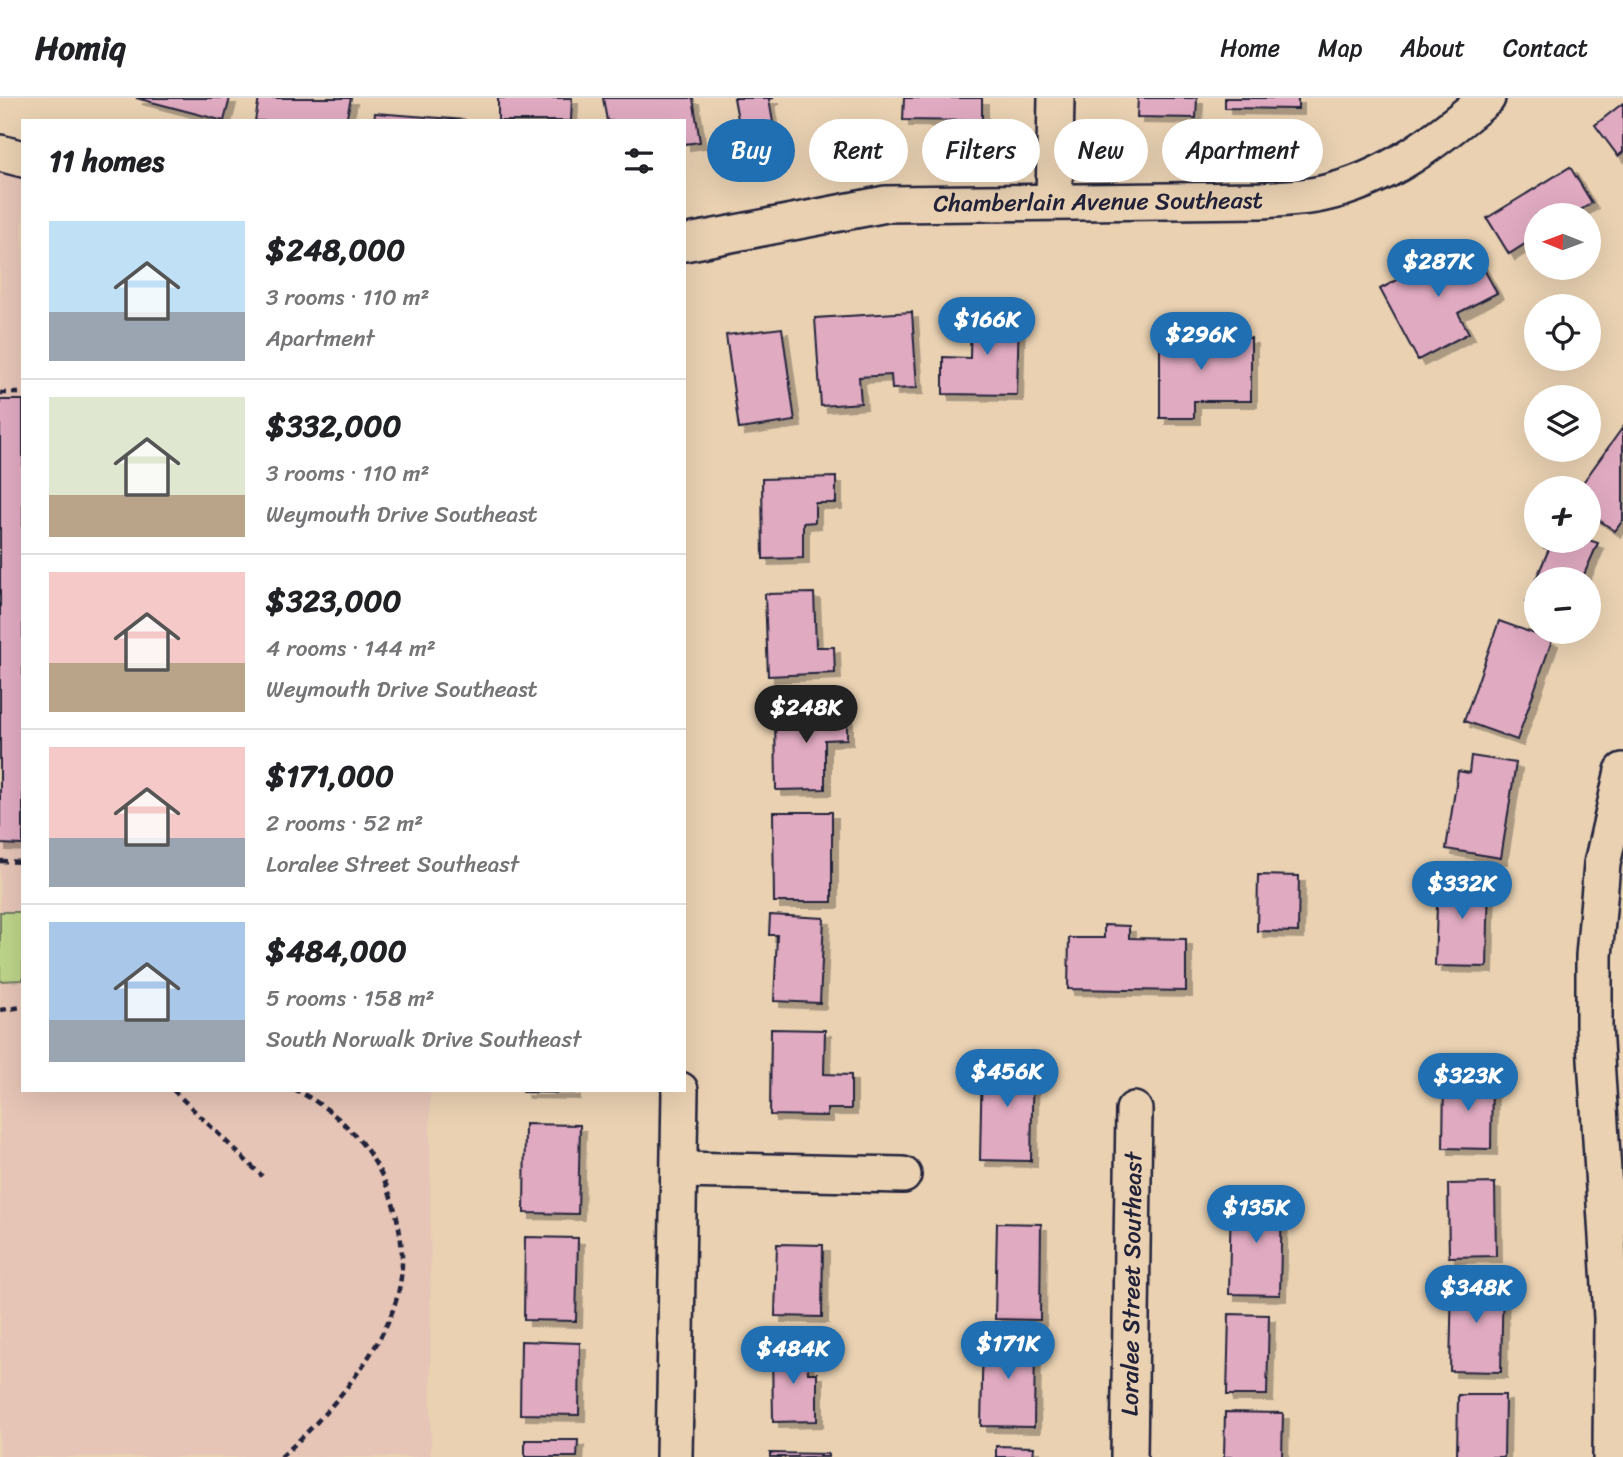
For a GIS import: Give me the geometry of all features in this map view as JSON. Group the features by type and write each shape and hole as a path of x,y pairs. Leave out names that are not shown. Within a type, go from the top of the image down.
{"street":[{"path":"1054,201 1056,98"},
{"name":"Chamberlain Avenue Southeast","path":"686,243 886,204 1262,200 1321,194 1385,173 1438,140 1487,98"},
{"path":"0,153 21,158"},
{"path":"1611,1457 1612,1318 1594,1026 1594,956 1602,864 1623,771"},
{"path":"674,1457 680,1092"},
{"name":"Loralee Street Southeast","path":"1129,1457 1134,1110"},
{"path":"679,1170 903,1175"}],"path":[{"path":"0,393 21,393"},
{"path":"0,861 21,862"},
{"path":"0,1010 21,1007"},
{"path":"281,1457 355,1376 386,1326 400,1285 402,1251 393,1199 372,1156 349,1126 319,1102 300,1092"},
{"path":"178,1093 262,1176"}],"shaded area":[{"path":"0,168 21,174 21,1092 430,1092 431,1457 0,1457"}],"green space":[{"path":"0,912 20,912 21,980 0,981"}],"building":[{"path":"136,98 230,98 225,119"},
{"path":"259,98 351,98 346,119 255,119"},
{"path":"498,98 572,98 571,119 498,119"},
{"path":"603,98 693,98 700,142 686,144 686,119 607,119"},
{"path":"734,98 774,98 769,99 772,119 738,119"},
{"path":"904,98 982,98 982,119 903,119"},
{"path":"1138,98 1197,98 1196,118 1137,117"},
{"path":"1225,98 1298,98 1298,109 1225,108"},
{"path":"1623,103 1623,152 1618,156 1595,125"},
{"path":"375,113 452,119 374,119"},
{"path":"1570,167 1592,203 1524,203 1524,245 1509,254 1487,218"},
{"path":"1469,242 1497,293 1458,313 1469,333 1418,360 1380,289"},
{"path":"971,310 1019,311 1017,395 943,394 943,357 970,358"},
{"path":"912,312 917,388 892,389 891,375 859,377 861,403 821,406 815,318"},
{"path":"1160,326 1196,326 1196,351 1222,351 1223,338 1251,338 1251,401 1194,401 1194,418 1160,418"},
{"path":"782,328 795,421 739,429 726,335"},
{"path":"0,400 21,400 21,845 0,844"},
{"path":"1623,427 1623,520 1615,531 1601,521 1601,476 1588,476 1598,462 1601,462 1601,458"},
{"path":"836,477 836,503 815,503 815,522 803,523 803,558 763,559 762,479"},
{"path":"1547,553 1594,553 1587,567 1541,567"},
{"path":"814,593 816,647 834,647 835,673 768,676 765,594"},
{"path":"1499,621 1524,630 1524,644 1551,644 1517,740 1464,721"},
{"path":"847,707 847,739 825,740 825,789 776,790 775,708"},
{"path":"1471,756 1516,763 1501,858 1446,849 1458,771 1469,773"},
{"path":"773,812 832,812 832,902 774,902"},
{"path":"1438,874 1489,876 1487,967 1435,966"},
{"path":"1258,875 1299,876 1298,932 1257,931"},
{"path":"770,915 824,918 820,1003 774,1001 777,935 769,935"},
{"path":"1104,925 1129,926 1129,938 1186,939 1186,991 1068,989 1069,938 1104,938"},
{"path":"771,1029 825,1030 824,1074 851,1075 851,1109 827,1109 827,1116 770,1115"},
{"path":"982,1057 1033,1058 1031,1161 980,1160"},
{"path":"1444,1078 1492,1079 1491,1149 1443,1148"},
{"path":"525,1124 580,1125 578,1214 524,1213"},
{"path":"1495,1183 1496,1256 1449,1257 1448,1184"},
{"path":"1231,1195 1282,1196 1280,1295 1229,1294"},
{"path":"997,1223 1041,1224 1040,1320 995,1319"},
{"path":"525,1237 578,1238 576,1321 524,1320"},
{"path":"777,1244 823,1245 822,1317 775,1316"},
{"path":"1452,1278 1503,1279 1501,1372 1450,1371"},
{"path":"1229,1314 1269,1315 1267,1395 1227,1395"},
{"path":"983,1335 1035,1336 1034,1427 981,1426"},
{"path":"521,1341 580,1343 579,1415 520,1414"},
{"path":"807,1347 808,1373 817,1373 817,1421 773,1422 772,1348"},
{"path":"1458,1395 1505,1395 1504,1457 1457,1457"},
{"path":"1225,1412 1283,1413 1282,1457 1224,1457"},
{"path":"525,1440 578,1440 577,1457 525,1457"},
{"path":"996,1446 1034,1447 1033,1457 996,1457"},
{"path":"770,1453 828,1454 828,1457 770,1457"}]}
